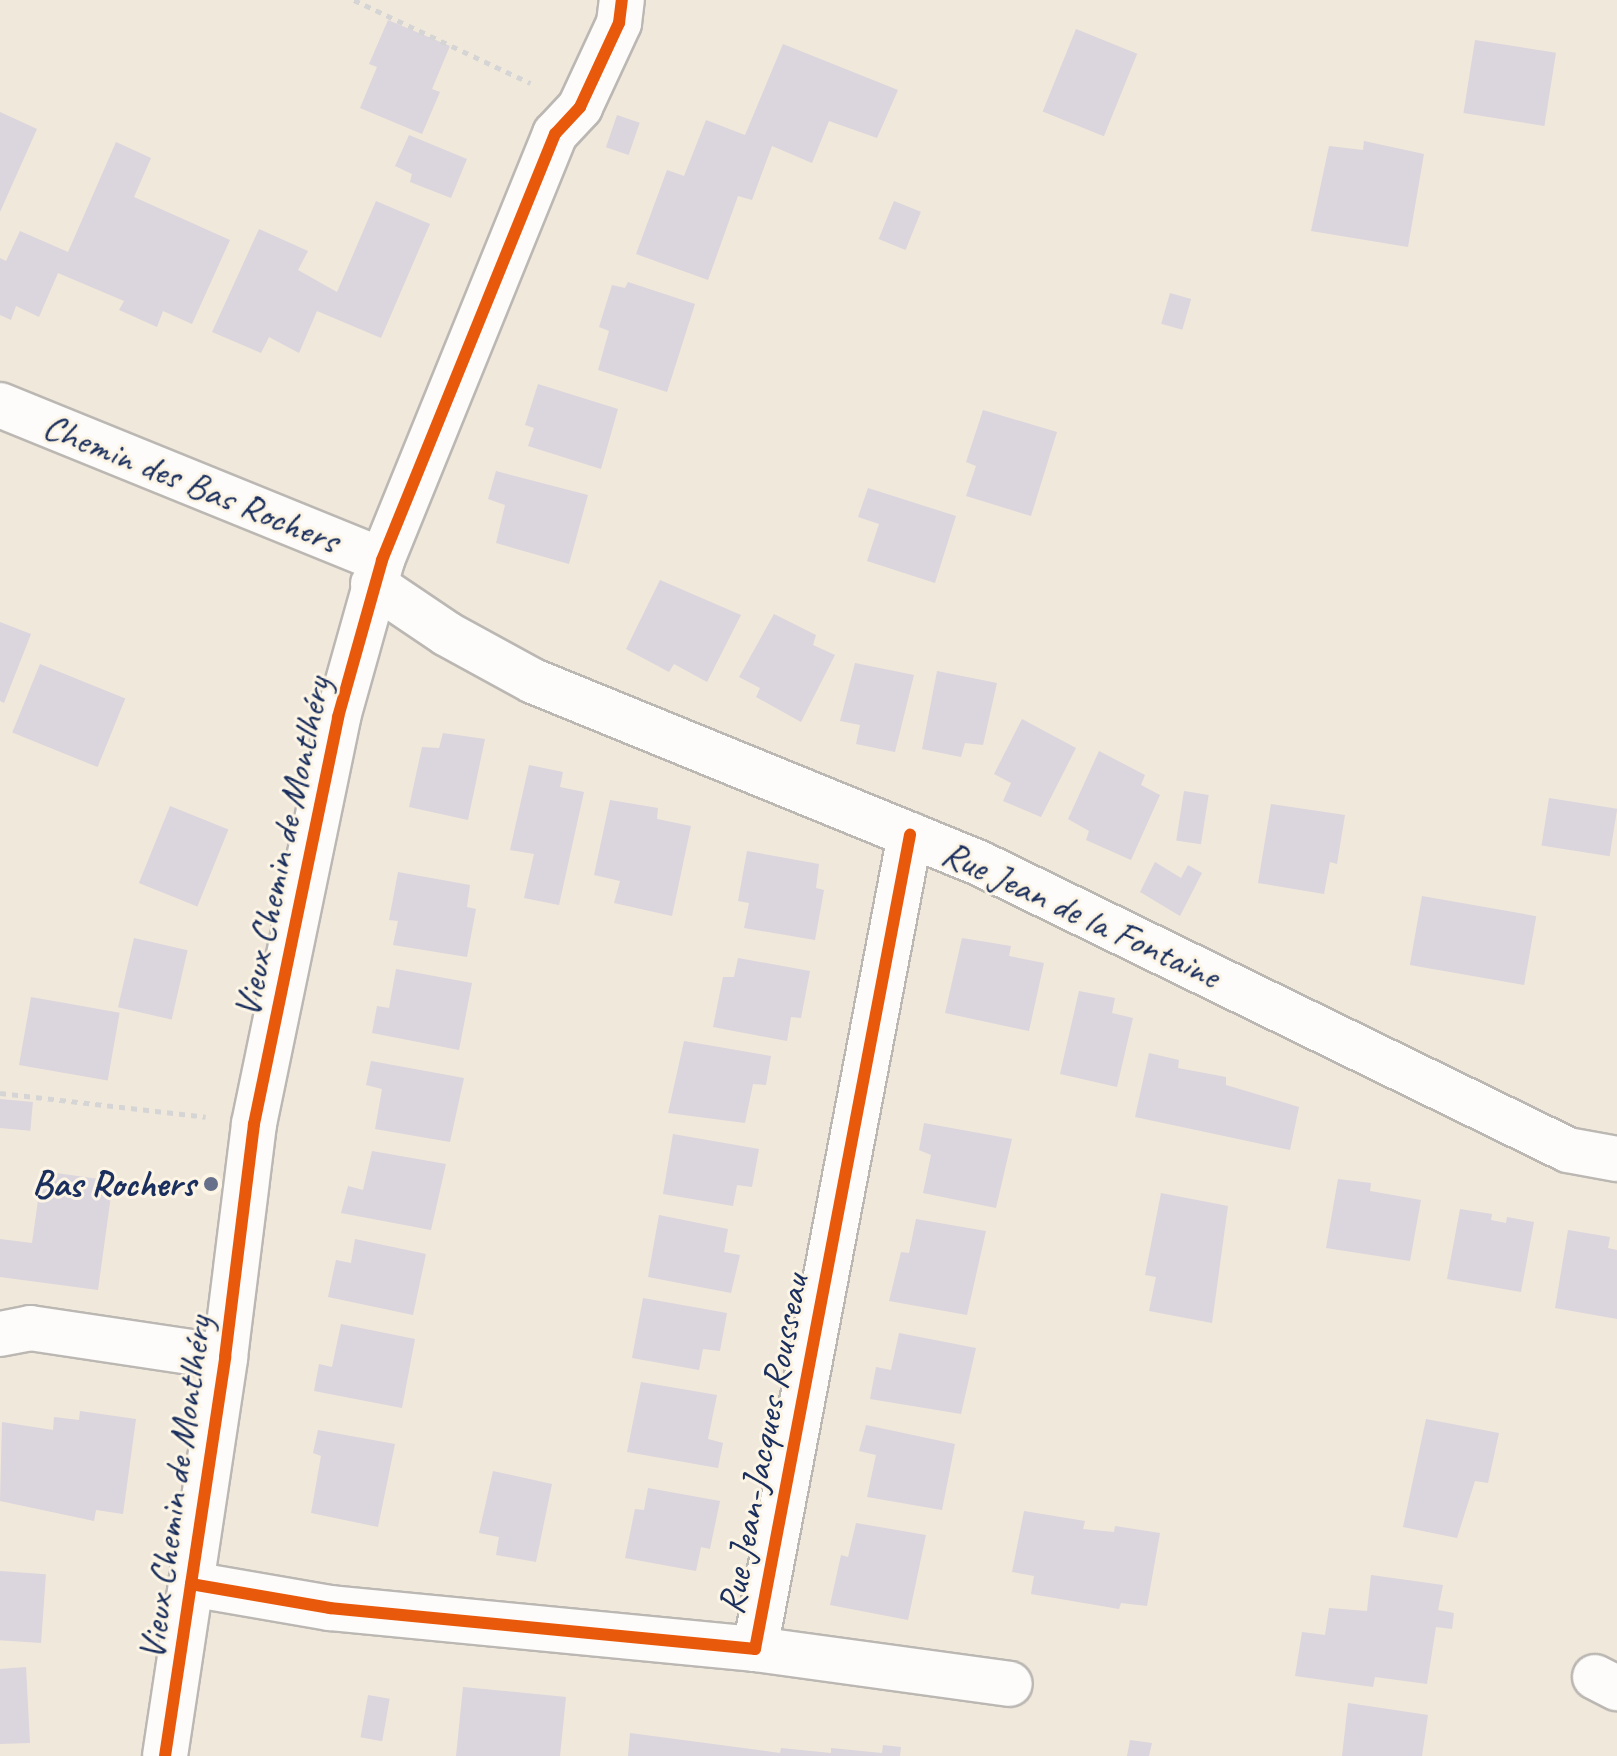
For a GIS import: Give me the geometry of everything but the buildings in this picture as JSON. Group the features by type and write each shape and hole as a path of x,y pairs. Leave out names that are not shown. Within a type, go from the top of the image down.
{"street":[{"name":"Vieux Chemin de Montlhéry","path":"165,1756 225,1357 254,1124 338,717 378,572 555,134 580,107 619,23 622,0"},
{"name":"Chemin des Bas Rochers","path":"0,405 378,572"},
{"name":"Rue Jean de la Fontaine","path":"378,572 447,634 533,681 979,863 1568,1150 1617,1159"},
{"name":"Rue Jean-Jacques Rousseau","path":"191,1584 330,1608 755,1649 910,835"},
{"path":"0,1334 30,1328 225,1357"},
{"path":"755,1649 1010,1684"}],"path":[{"path":"354,0 580,107"},
{"path":"0,1093 254,1124"}],"cycle path":[{"path":"165,1756 225,1357 254,1124 338,717 382,560 555,134 580,107 619,23 622,0"},
{"path":"191,1584 330,1608 755,1649 910,835"}],"place":[{"name":"Bas Rochers","path":"211,1184"}]}
